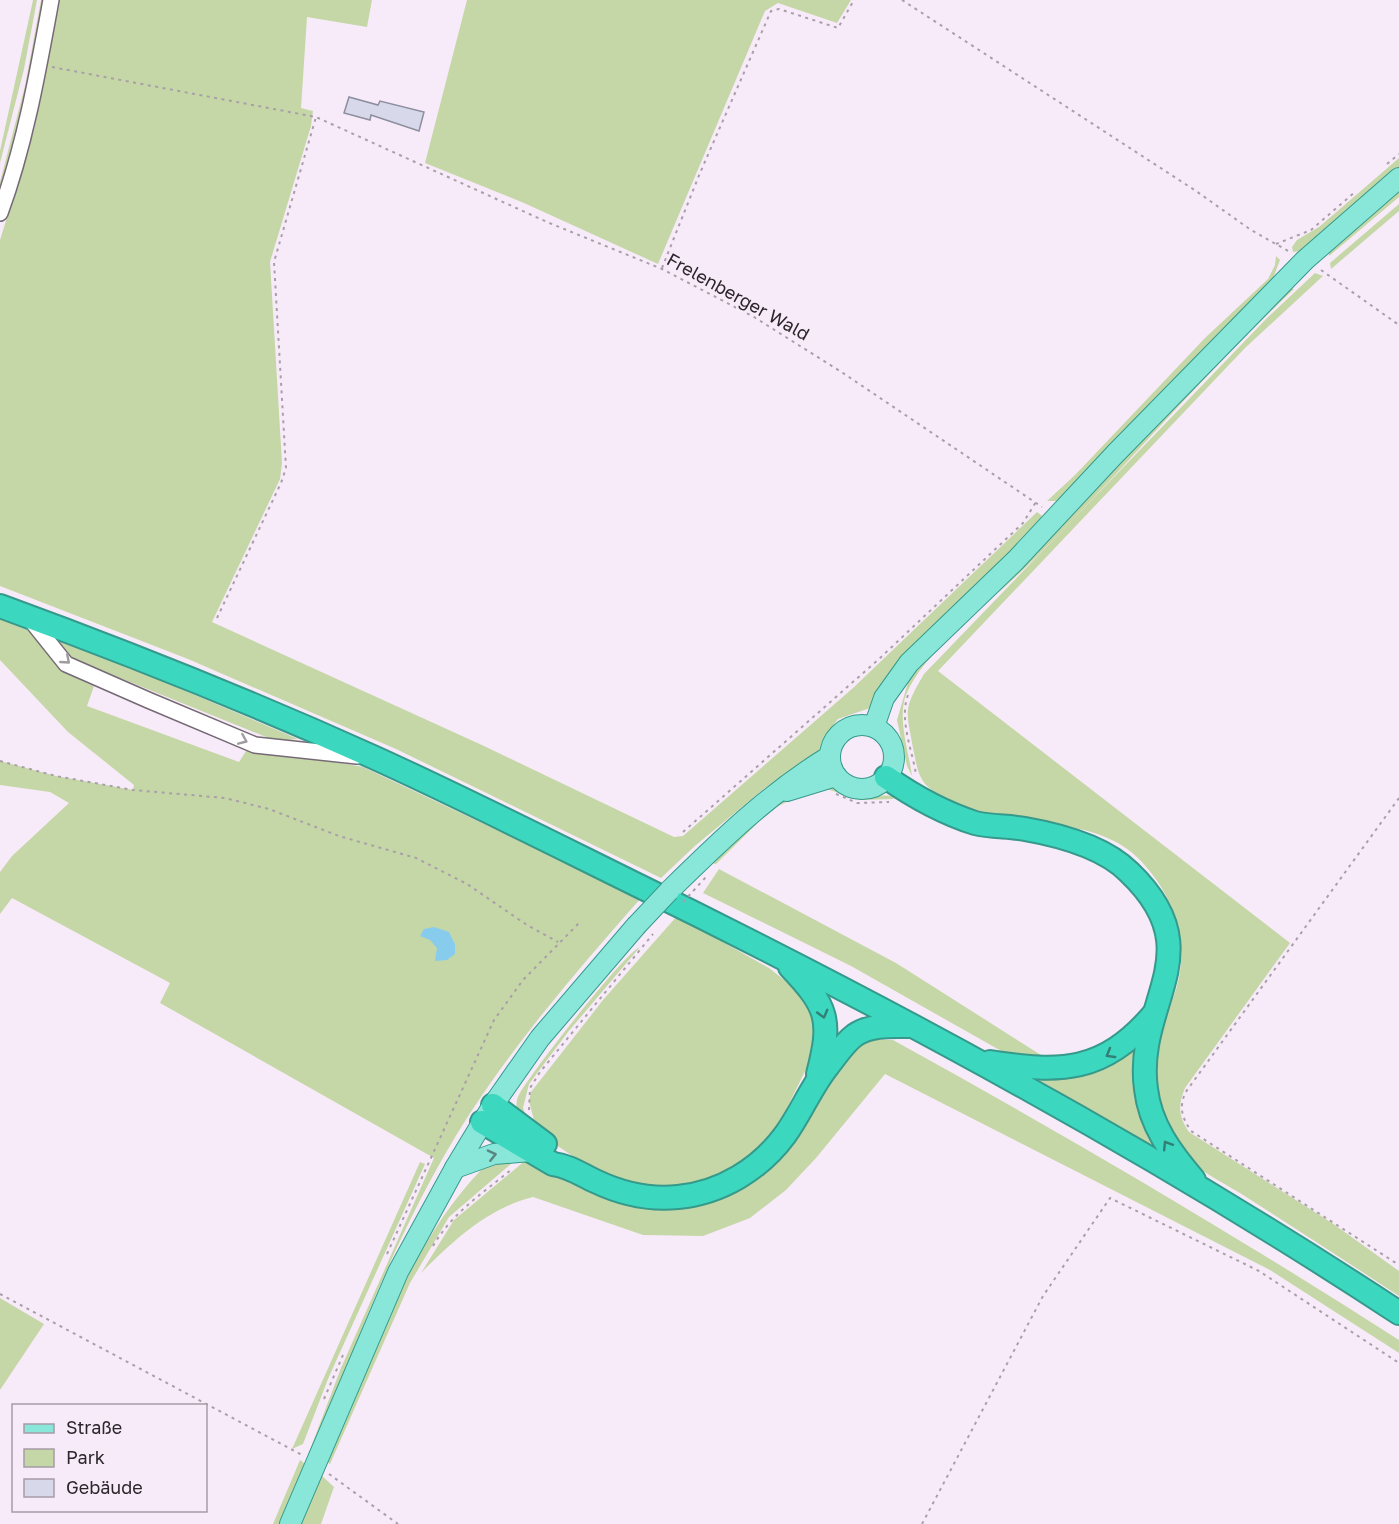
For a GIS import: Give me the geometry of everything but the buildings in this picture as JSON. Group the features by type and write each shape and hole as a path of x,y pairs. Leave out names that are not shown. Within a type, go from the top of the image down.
{"highway":[{"path":"0,606 176,674 374,757 776,952 977,1060 1202,1191 1333,1270 1399,1313"},
{"path":"896,783 976,823 1026,829 1088,847 1128,870 1152,896 1163,920 1169,944 1169,968 1153,1016 1144,1076 1149,1108 1164,1140 1202,1191"},
{"path":"776,952 810,988 820,1003 826,1025 826,1042 816,1081"},
{"path":"977,1060 1041,1069 1081,1066 1109,1055 1126,1043 1153,1016"},
{"path":"487,1113 531,1151 553,1164 566,1166 618,1191 642,1198 679,1197 702,1193 724,1185 762,1162 785,1134 816,1081 855,1035 869,1028 914,1026"},
{"path":"487,1113 562,1155 566,1166"}],"main road":[{"path":"874,727 884,698 909,663 1056,518 1392,172"},
{"path":"771,796 833,784 863,789 896,783 892,769 893,749 889,740 874,727 855,726 844,730 833,745 830,756 833,784"},
{"path":"290,1524 309,1461 398,1272 487,1113 540,1038 698,874 719,841 791,780 830,756"},
{"path":"455,1168 494,1154 531,1151"}],"street":[{"path":"0,213 8,190 39,64 51,0"},
{"path":"28,616 66,664 255,745 374,757"}],"path":[{"path":"662,269 700,173 771,11 779,9 838,27 854,0"},
{"path":"902,0 1276,244 1305,260 1399,326"},
{"name":"Frelenberger Wald","path":"39,64 316,117 547,222 662,269 764,323 1036,502 1056,518"},
{"path":"218,618 286,468 274,262 316,117"},
{"path":"1392,172 1399,154"},
{"path":"1276,244 1311,230 1360,188"},
{"path":"683,832 879,660 1023,523 1036,502"},
{"path":"833,784 857,802 895,803 896,783 916,776 904,706 911,688"},
{"path":"0,761 56,776 122,788 225,798 269,809 339,836 416,858 467,884 526,925 558,942"},
{"path":"1399,798 1185,1093 1180,1106 1191,1131 1399,1265"},
{"path":"698,874 713,870"},
{"path":"384,1261 494,1020 523,980 580,922"},
{"path":"529,1112 530,1088 540,1072 644,930"},
{"path":"428,1254 442,1229 454,1216 531,1151"},
{"path":"922,1524 1043,1296 1110,1198 1259,1271 1399,1363"},
{"path":"0,1294 204,1404"},
{"path":"321,1406 343,1355"},
{"path":"207,1406 309,1461 398,1524"},
{"path":"306,1445 309,1461"}],"green space":[{"path":"33,0 37,0 24,69 0,163 0,151"},
{"path":"41,0 43,0 29,80 0,193 0,182 25,86"},
{"path":"60,0 372,0 367,27 307,17 301,108 313,111 311,126 270,262 282,463 280,479 212,622 484,746 674,837 683,836 853,688 1037,512 1045,518 891,675 870,708 838,719 823,739 817,756 765,788 696,845 661,878 396,749 188,659 0,586 0,240 34,130"},
{"path":"467,0 851,0 837,23 778,3 765,11 658,264 524,203 425,163"},
{"path":"1399,158 1399,168 1310,246 1293,252 1292,247 1297,240 1319,227"},
{"path":"1399,189 1399,197 1329,256 1329,250"},
{"path":"1399,204 1399,211 1331,269 1330,263"},
{"path":"1276,256 1280,260 1272,281 1060,501 1047,501 1076,474 1205,338 1268,279 1275,265"},
{"path":"1315,273 1323,276 1245,348 938,671 1290,943 1185,1088 1180,1105 1181,1116 1189,1132 1332,1223 1399,1271 1399,1296 1204,1172 1186,1156 1180,1146 1167,1123 1157,1097 1153,1061 1157,1042 1177,986 1181,951 1175,917 1169,901 1151,872 1139,859 1117,843 1092,832 976,811 949,801 927,786 921,778 908,717 909,703 924,674 1268,317"},
{"path":"1288,289 1294,289 1023,570 949,637"},
{"path":"0,619 26,628 72,676 94,686 87,706 239,762 246,751 363,767 641,898 567,983 521,1042 457,1134 414,1212 377,1292 312,1457 308,1455 341,1368 434,1158 160,1003 170,983 12,898 0,914 0,872 12,856 69,803 50,792 0,785 0,761 56,776 133,790 134,785 68,732 0,660"},
{"path":"53,637 87,649 298,739 276,741 73,659"},
{"path":"939,648 915,679 904,704 904,736 912,776 907,766 897,720 909,679"},
{"path":"817,785 829,786 860,796 894,797 893,799 859,800 827,789 810,791 772,809 716,864 712,863 777,802"},
{"path":"719,869 896,963 1041,1055 1014,1055 1003,1052 851,966 703,893"},
{"path":"677,916 769,968 792,986 812,1007 818,1045 778,1126 749,1157 720,1175 701,1182 661,1188 599,1174 537,1132 529,1101 531,1092 603,1000"},
{"path":"640,947 568,1032 529,1084 523,1108 526,1116 517,1111 519,1095 541,1063 598,991"},
{"path":"1145,1035 1170,1160 1028,1073"},
{"path":"863,1039 893,1040 1149,1186 1399,1340 1399,1353 1270,1270 885,1074 816,1158 786,1190 750,1218 703,1236 643,1235 533,1197 486,1217 446,1249 421,1273 454,1220 527,1159 570,1183 605,1196 719,1198 749,1184 775,1163 849,1045"},
{"path":"518,1158 449,1217 410,1283 330,1464 326,1461 392,1307 432,1233 456,1199 483,1168 491,1163"},
{"path":"420,1162 425,1164 328,1379 303,1444 292,1449"},
{"path":"0,1298 44,1324 0,1390"},
{"path":"300,1460 308,1466 283,1524 273,1524"},
{"path":"321,1475 334,1487 321,1524 300,1524"}],"water":[{"path":"434,927 449,932 455,944 455,954 447,960 435,961 437,948 430,940 420,936 424,929"}]}
